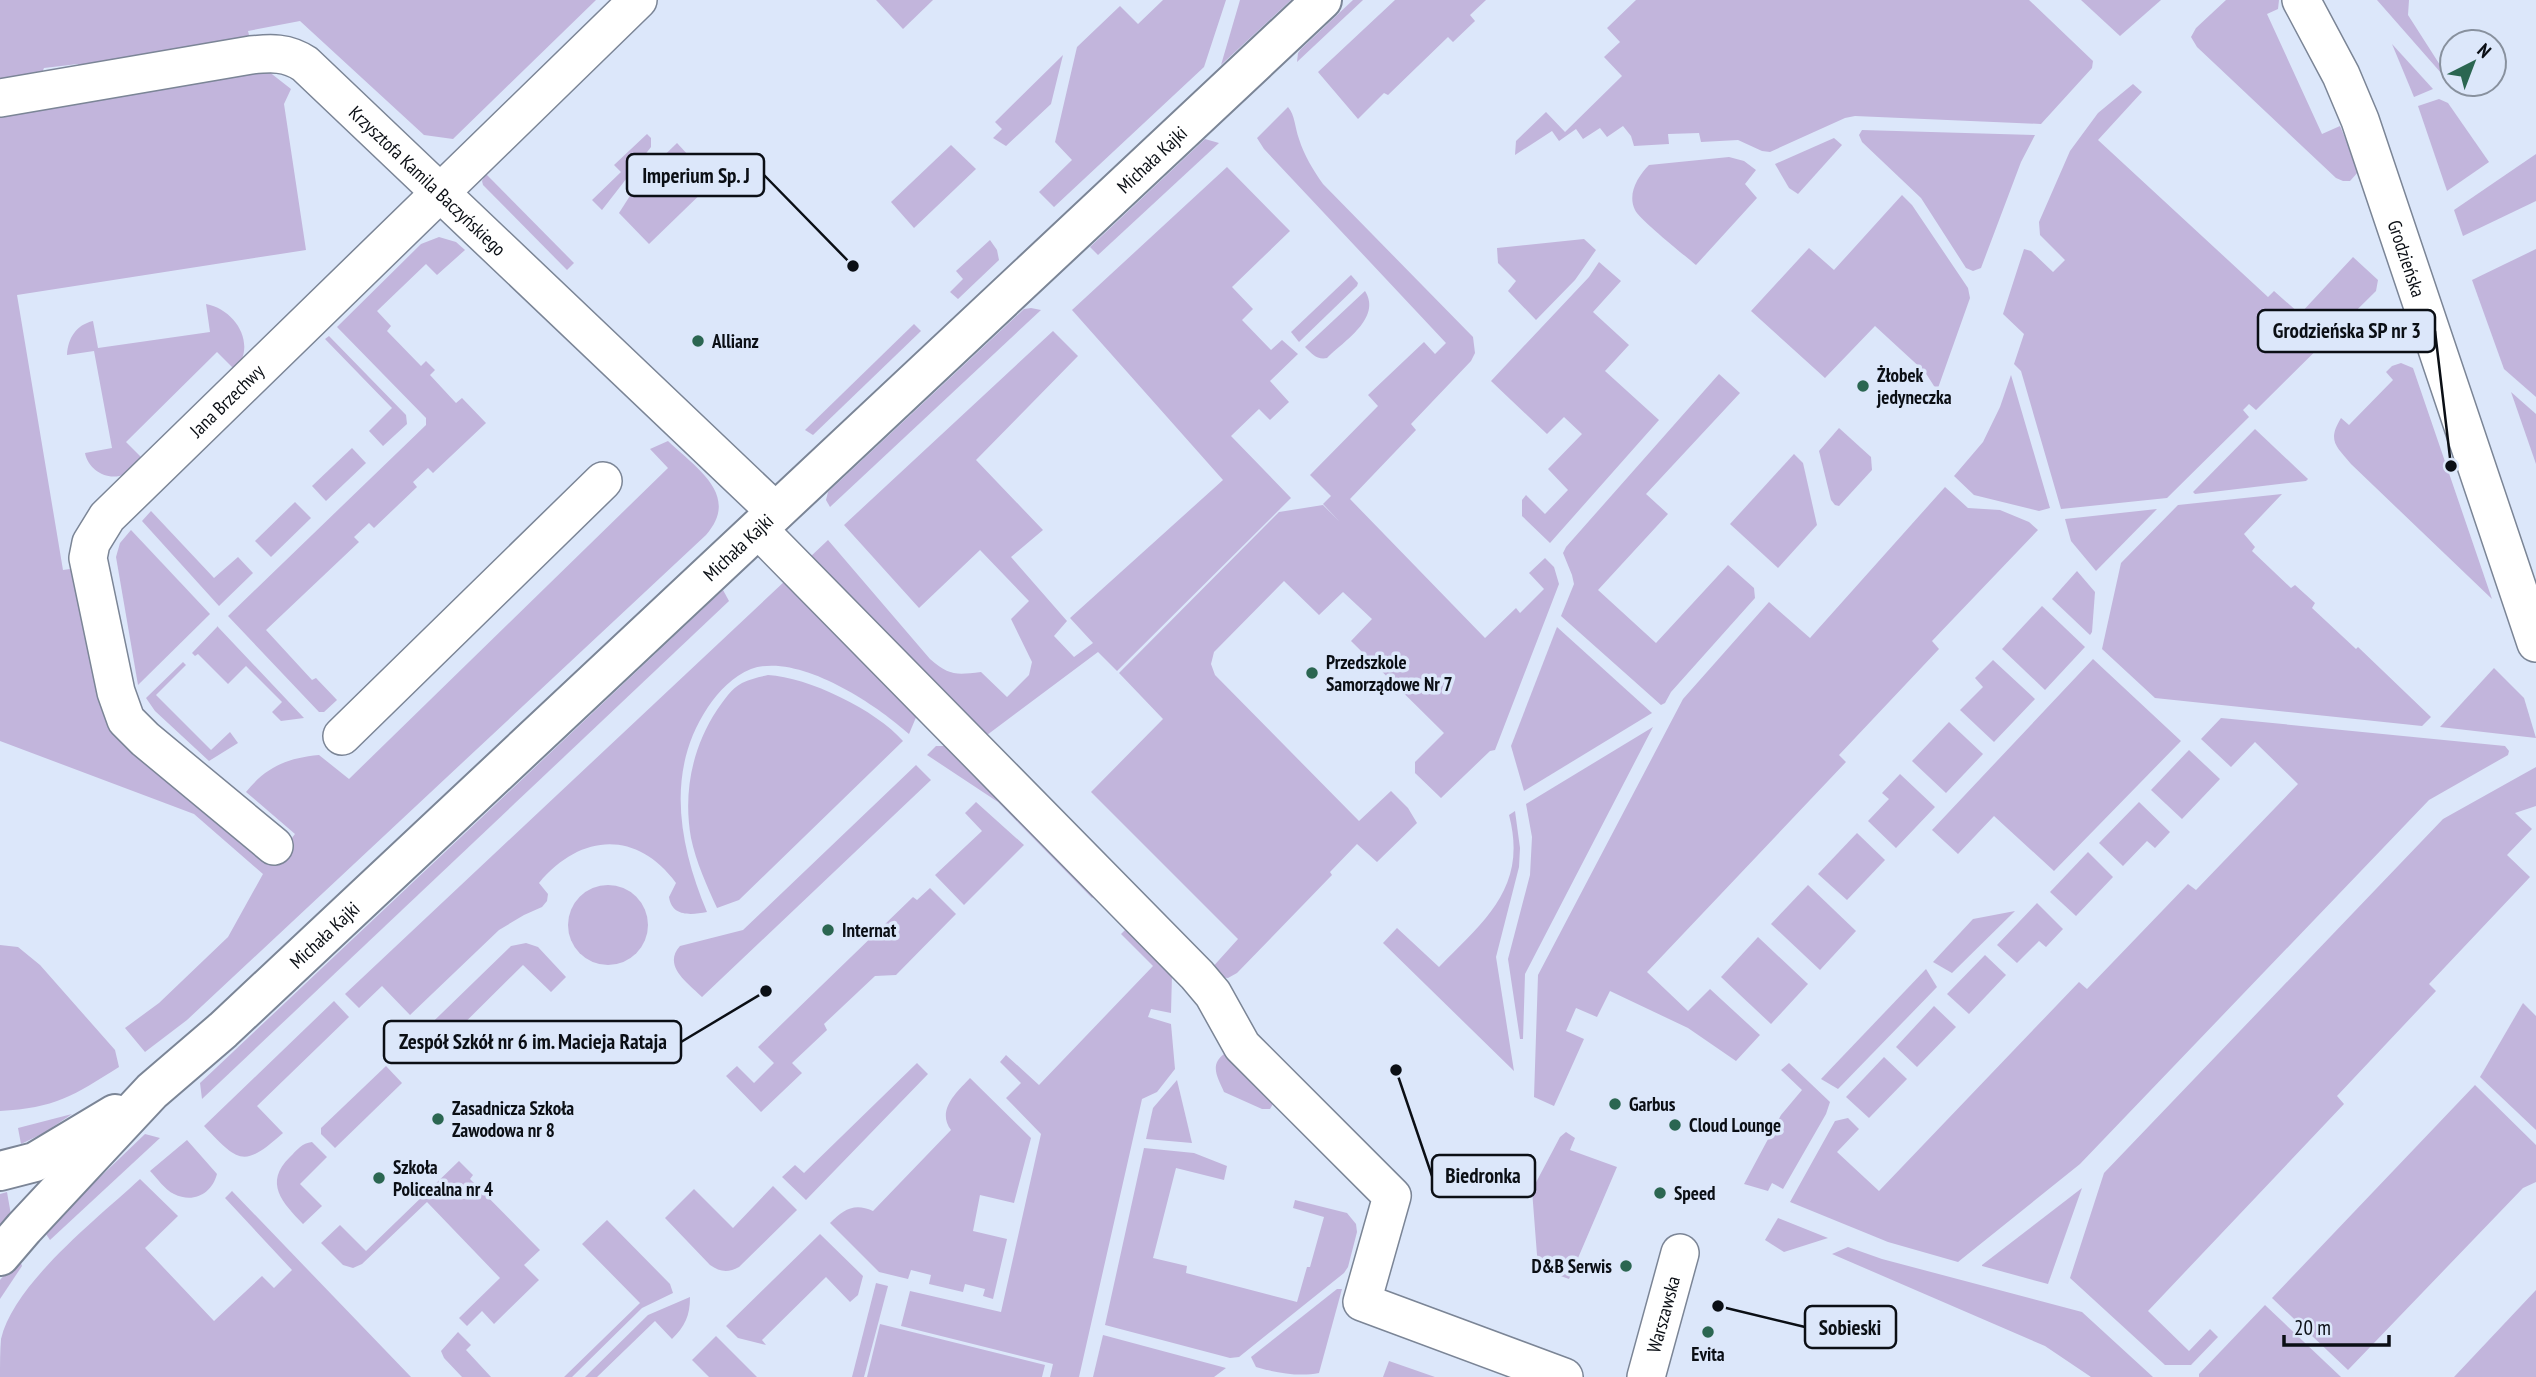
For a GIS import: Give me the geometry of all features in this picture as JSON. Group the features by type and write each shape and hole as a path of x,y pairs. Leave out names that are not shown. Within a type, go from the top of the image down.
{"street":[{"name":"Jana Brzechwy","path":"274,846 145,739 126,720 116,692 88,558 91,543 107,517 638,0"},
{"name":"Michała Kajki","path":"0,1256 152,1091 223,1031 1322,0"},
{"name":"Grodzieńska","path":"2301,0 2335,64 2360,120 2536,643"},
{"name":"Krzysztofa Kamila Baczyńskiego","path":"0,98 251,55 283,54 295,57 305,64 439,192 767,520 1197,975 1213,994 1242,1046 1392,1196 1362,1302 1564,1377"},
{"path":"342,736 603,481"},
{"name":"Michała Kajki","path":"0,1171 35,1162 152,1091"},
{"name":"Warszawska","path":"1646,1377 1680,1253"}],"shaded area":[{"path":"0,0 596,0 453,139 424,135 300,21 248,31 250,39 80,69 78,64 44,68 41,75 0,82"},
{"path":"876,0 933,0 903,29"},
{"path":"1163,0 1226,0 1204,67 1054,207 1039,192 1072,160 1055,142 1077,47 1120,6 1138,24"},
{"path":"1240,0 1291,0 1221,65"},
{"path":"1353,0 1363,0 1297,62 1301,49"},
{"path":"1395,0 1486,0 1470,15 1475,21 1453,42 1448,37 1388,95 1384,93 1358,119 1318,72"},
{"path":"1636,0 2029,0 2093,61 2092,68 2041,124 1855,116 1770,152 1738,140 1701,142 1699,133 1668,134 1669,144 1634,146 1631,136 1623,126 1607,137 1600,128 1583,139 1576,129 1559,141 1552,131 1515,155 1516,141 1546,112 1565,132 1622,76 1604,57 1620,42 1607,28"},
{"path":"2081,0 2161,0 2120,36"},
{"path":"2226,0 2279,0 2278,9 2267,14 2322,134 2340,126 2359,171 2350,181 2336,178 2197,47 2191,37 2196,28"},
{"path":"2377,0 2409,0 2408,15 2438,62 2438,69"},
{"path":"2392,44 2433,89 2414,97"},
{"path":"1063,55 1051,104 1006,146 993,138 1002,129 995,122"},
{"path":"268,71 291,89 284,104 306,250 17,295 63,570 77,568 100,697 273,862 295,834 246,792 254,783 269,770 287,761 319,755 349,779 668,468 650,449 668,441 711,483 719,507 716,521 706,535 187,1020 145,1052 125,1028 159,1003 228,937 263,874 194,814 0,741 0,114"},
{"path":"2133,84 2142,92 2098,140 2268,297 2274,291 2300,314 2353,257 2378,280 2376,291 2256,410 2249,404 2243,410 2249,417 2167,498 2061,509 2021,371 2014,364 2024,334 2003,314 2024,249 2031,251 2053,272 2065,260 2040,235 2039,222 2070,151 2098,113"},
{"path":"2439,99 2448,103 2489,162 2447,191 2418,106"},
{"path":"1288,107 1294,118 1303,151 1323,184 1473,337 1475,353 1471,361 1411,424 1416,430 1350,499 1485,638 1516,608 1520,613 1544,589 1529,573 1545,558 1554,567 1559,584 1495,750 1490,751 1441,798 1415,773 1415,762 1444,733 1351,641 1372,619 1343,592 1319,615 1284,581 1214,652 1211,664 1215,675 1359,821 1391,791 1408,808 1417,823 1377,862 1357,844 1330,872 1332,875 1237,973 1228,978 1218,977 1210,970 1238,939 1091,792 1163,719 1119,673 1279,512 1323,505 1339,521 1323,504 1331,496 1310,475 1378,406 1368,395 1424,342 1435,354 1446,343 1264,149 1257,138"},
{"path":"1862,130 2035,135 2021,162 1981,268 1973,271 1966,268 1921,198 1862,142 1859,135"},
{"path":"647,134 651,138 651,147 602,210 592,200 621,172 614,165"},
{"path":"1834,138 1842,145 1798,194 1789,188 1775,164"},
{"path":"1205,139 1219,143 1098,255 1090,247"},
{"path":"677,143 713,182 649,244 619,213 642,177"},
{"path":"951,145 976,169 914,228 891,202"},
{"path":"2536,154 2536,201 2463,236 2454,210"},
{"path":"1729,157 1744,161 1756,170 1745,184 1757,198 1696,265 1639,215 1633,204 1633,192 1641,174 1649,165"},
{"path":"1227,167 1290,231 1232,287 1253,309 1242,320 1271,350 1282,340 1298,354 1270,381 1289,402 1270,420 1259,409 1231,436 1291,498 1117,671 1098,652 987,735 809,558 828,540 930,659 954,673 981,672 1007,697 1029,675 1032,662 1011,619 1029,601 980,550 919,608 844,525 1053,331 1078,356 976,460 1043,530 1011,557 1067,621 1054,636 1074,657 1093,643 1070,618 1223,480 1072,310"},
{"path":"486,174 574,263 567,270 483,185"},
{"path":"1902,195 1912,205 1968,288 1970,298 1938,388 1925,372 1875,326 1825,378 1751,311 1809,248 1834,270"},
{"path":"439,237 456,242 465,250 437,275 426,264 377,311 391,326 387,331 421,366 426,361 435,370 430,375 456,403 462,398 486,423 433,473 428,468 413,482 417,487 374,528 369,523 354,537 359,542 266,630 312,680 316,678 337,700 324,712 319,712 228,616 426,425 426,418 337,327 421,244"},
{"path":"1584,239 1596,250 1575,280 1536,320 1508,291 1516,281 1498,263 1497,248"},
{"path":"990,240 997,250 999,260 958,299 950,292 963,279 956,271"},
{"path":"2536,249 2536,397 2504,369 2472,280"},
{"path":"1599,262 1621,281 1593,312 1629,345 1605,371 1659,420 1550,543 1522,516 1522,500 1526,495 1545,514 1568,490 1548,469 1582,434 1564,417 1547,434 1491,381 1589,277"},
{"path":"1351,275 1358,283 1357,286 1299,342 1291,332"},
{"path":"1365,291 1369,310 1359,328 1327,358 1312,354 1305,347"},
{"path":"206,304 227,313 235,321 244,340 241,361 235,370 217,352 126,442 144,460 130,472 119,476 100,473 90,465 85,453 112,448 94,351 67,355 74,333 93,321 98,348 210,332"},
{"path":"1024,309 1041,310 830,507 826,500 828,492"},
{"path":"914,324 921,331 813,435 805,430"},
{"path":"329,336 406,415 407,424 383,446 369,431 392,408 325,339"},
{"path":"2401,363 2413,368 2492,599 2351,464 2335,443 2335,432 2341,418 2349,425 2393,380 2386,372"},
{"path":"1719,374 1740,393 1646,494 1668,514 1598,590 1656,643 1728,565 1754,588 1755,598 1661,705 1561,616 1574,584 1563,553"},
{"path":"2011,375 2050,508 2039,511 1974,495 1954,476 1983,442 2000,407"},
{"path":"2511,392 2536,414 2536,464"},
{"path":"1839,428 1871,457 1872,470 1839,506 1831,500 1819,451"},
{"path":"2255,429 2308,479 2195,494 2193,492"},
{"path":"352,448 366,463 326,501 312,486"},
{"path":"1794,454 1803,463 1817,525 1778,568 1730,524"},
{"path":"1945,487 1968,508 2000,510 2029,522 2038,530 1932,641 1939,649 1839,755 1846,762 1647,972 1688,1011 1710,989 1760,1035 1736,1061 1688,1028 1610,991 1597,1017 1576,1008 1566,1031 1584,1039 1554,1106 1534,1097 1538,975 1683,699 1769,602 1810,638"},
{"path":"2282,494 2244,534 2255,547 2252,551 2291,588 2295,585 2315,603 2312,608 2356,649 2358,647 2431,717 2422,726 2155,698 2102,649 2121,563 2178,505"},
{"path":"295,502 311,518 271,557 255,541"},
{"path":"2157,509 2096,571 2071,541 2065,519"},
{"path":"151,511 214,578 238,557 253,573 219,606 142,521"},
{"path":"131,530 210,614 138,685 116,557 120,543"},
{"path":"2077,571 2095,592 2090,635 2052,599"},
{"path":"786,580 917,715 909,734 857,696 813,674 770,666 744,672 717,695 694,731 681,782 681,808 689,861 707,912 689,914 674,908 669,897 676,883 660,865 643,853 626,846 608,844 590,847 555,867 539,883 548,894 542,907 499,930 410,1015 382,986 359,1008 345,994"},
{"path":"723,590 729,601 202,1099 200,1083"},
{"path":"2042,606 2085,647 2045,690 2002,649"},
{"path":"218,626 304,718 281,721 272,712 282,702 246,666 228,684 198,654 195,656 192,653"},
{"path":"1557,627 1652,713 1524,791 1511,746"},
{"path":"2093,659 2181,741 2054,871 1994,816 1958,854 1932,830"},
{"path":"1993,660 2035,699 1994,742 1960,710 1983,687 1975,678"},
{"path":"183,662 186,665 156,695 211,750 230,732 238,743 209,761 155,711 146,698"},
{"path":"2494,668 2524,698 2536,738 2440,727"},
{"path":"768,675 802,682 840,697 876,718 903,741 739,900 717,908 691,838 688,804 692,771 701,740 725,699 742,683"},
{"path":"2221,718 2505,746 2509,751 2508,755 2429,800 2080,1164 1958,1262 1888,1242 1790,1202 1835,1121 1848,1118 1859,1129 1837,1152 1879,1191 2079,982 2087,989 2188,884 2196,890 2298,784 2255,742 2231,767 2201,739"},
{"path":"1949,722 1983,754 1946,793 1912,761"},
{"path":"1653,727 1525,974 1523,1039 1520,1039 1508,959 1530,875 1532,837 1526,804"},
{"path":"936,746 946,746 1097,893 1092,898 998,802 927,755"},
{"path":"2189,750 2220,779 2182,819 2151,790"},
{"path":"916,765 931,780 702,997 684,980 675,967 674,960 680,946 743,930"},
{"path":"2536,767 2536,806 2515,813 2532,829 2507,855 2530,877 2429,984 2436,991 2337,1096 2344,1104 2148,1311 2189,1351 2210,1329 2218,1337 2191,1365 2165,1365 2070,1278 2104,1173 2443,819"},
{"path":"1900,774 1935,807 1896,848 1868,821 1889,799 1882,793"},
{"path":"976,802 1024,845 964,905 935,875 982,831 965,813"},
{"path":"2139,802 2170,832 2155,848 2147,841 2123,866 2099,843"},
{"path":"1515,811 1520,848 1519,867 1496,957 1514,1071 1383,943 1397,928 1439,967 1472,934 1498,900 1507,882 1513,863 1509,815"},
{"path":"1857,833 1885,860 1847,900 1818,874"},
{"path":"2088,852 2113,877 2076,916 2050,892"},
{"path":"608,885 623,888 636,897 645,910 648,925 645,940 636,953 623,962 608,965 593,962 580,953 571,940 568,925 571,910 580,897 593,888"},
{"path":"1808,885 1856,931 1820,970 1771,924"},
{"path":"930,888 956,914 896,975 875,976 824,1024 827,1030 792,1063 802,1073 761,1112 726,1076 737,1066 754,1083 774,1063 758,1047 913,897 917,900"},
{"path":"2037,903 2063,929 2046,947 2039,941 2017,963 1997,945"},
{"path":"2015,911 1952,973 1933,962 1973,919"},
{"path":"1127,928 1172,974 1171,1013 1151,1009 1148,1017 1171,1024 1175,1069 1157,1092 1142,1099 1079,1377 1050,1377 1053,1364 901,1326 910,1291 1001,1312 1041,1134 1006,1098 1021,1083 1000,1062 1006,1055 1039,1085 1153,966 1121,934"},
{"path":"1758,937 1808,984 1771,1024 1721,977"},
{"path":"526,943 538,947 566,977 551,992 523,965 423,1064 407,1047 511,946"},
{"path":"0,945 18,947 40,965 115,1050 119,1067 63,1099 35,1107 0,1111"},
{"path":"1985,955 2006,975 1969,1014 1947,994"},
{"path":"1926,969 1937,987 1838,1089 1821,1079"},
{"path":"334,1001 349,1017 257,1106 283,1133 250,1156 234,1154 204,1126"},
{"path":"2523,1003 2536,1016 2536,1130 2480,1077"},
{"path":"1934,1006 1956,1027 1917,1067 1896,1047"},
{"path":"1224,1054 1231,1057 1274,1102 1270,1109 1262,1109 1224,1092 1216,1067 1219,1058"},
{"path":"1884,1057 1907,1079 1869,1118 1846,1097"},
{"path":"917,1063 928,1074 806,1200 782,1177 795,1165 804,1173"},
{"path":"1789,1063 1830,1102 1826,1114 1783,1189 1772,1183 1768,1191 1744,1184 1781,1115 1802,1090 1781,1070"},
{"path":"386,1066 402,1083 335,1148 321,1134 321,1128"},
{"path":"970,1078 1031,1138 1014,1203 980,1195 973,1231 1007,1239 993,1299 983,1296 985,1289 965,1284 963,1292 929,1284 931,1275 911,1270 908,1279 879,1272 830,1223 854,1207 873,1211 951,1130 947,1123 947,1108 954,1095"},
{"path":"1177,1080 1192,1143 1146,1139 1153,1108"},
{"path":"2475,1085 2536,1145 2536,1182 2523,1188 2348,1370 2272,1298"},
{"path":"72,1114 44,1133 21,1144 18,1128"},
{"path":"1566,1132 1575,1138 1570,1150 1617,1167 1569,1279 1538,1268 1532,1190 1560,1137"},
{"path":"145,1134 160,1138 50,1240 44,1231"},
{"path":"187,1140 217,1174 211,1187 201,1195 188,1198 171,1192 150,1171"},
{"path":"312,1142 327,1157 300,1184 322,1206 303,1224 283,1200 277,1184 282,1166 297,1149"},
{"path":"1144,1148 1194,1153 1227,1166 1224,1180 1176,1168 1153,1258 1187,1266 1186,1273 1297,1302 1324,1217 1293,1208 1295,1200 1347,1213 1356,1224 1357,1232 1348,1267 1239,1357 1230,1358 1105,1325"},
{"path":"459,1161 473,1175 470,1179 540,1250 524,1265 539,1280 494,1324 482,1311 467,1326 459,1318 500,1278 427,1202 362,1264 353,1268 343,1265 321,1243 340,1225 366,1251"},
{"path":"140,1179 178,1216 145,1248 214,1321 262,1276 274,1288 292,1270 225,1198 232,1191 411,1377 0,1377 1,1339 22,1296 81,1232"},
{"path":"773,1186 797,1210 739,1267 728,1271 710,1265 665,1218 694,1189 733,1228"},
{"path":"2082,1188 2048,1284 1982,1266 1982,1265"},
{"path":"7,1192 11,1215 0,1225 0,1194"},
{"path":"1778,1218 1828,1238 1784,1252 1765,1240"},
{"path":"607,1220 670,1284 673,1293 642,1308 572,1377 564,1377 640,1303 582,1244"},
{"path":"820,1234 863,1276 858,1295 850,1302 826,1277 762,1340 766,1345 738,1338 726,1326"},
{"path":"1848,1247 1882,1259 2082,1312 2153,1377 2091,1377 2045,1346 1832,1254"},
{"path":"19,1257 22,1266 0,1299 0,1280"},
{"path":"876,1283 888,1286 864,1377 852,1377"},
{"path":"1337,1289 1342,1289 1319,1373 1288,1374 1256,1367 1251,1357"},
{"path":"2536,1290 2536,1377 2454,1377"},
{"path":"690,1297 686,1320 672,1339 655,1321 597,1377 585,1377 648,1315"},
{"path":"2265,1305 2341,1377 2199,1377"},
{"path":"880,1324 1045,1365 1042,1377 867,1377"},
{"path":"458,1332 471,1345 466,1350 491,1377 462,1377 444,1358 441,1351"},
{"path":"1103,1335 1226,1368 1214,1377 1093,1377"},
{"path":"716,1336 757,1377 709,1377 692,1360"},
{"path":"1389,1361 1435,1377 1383,1377"}],"place":[{"name":"Imperium Sp. J","path":"853,266"},
{"name":"Allianz","path":"698,341"},
{"name":"Żłobek jedyneczka","path":"1863,386"},
{"name":"Grodzieńska SP nr 3","path":"2451,466"},
{"name":"Przedszkole Samorządowe Nr 7","path":"1312,673"},
{"name":"Internat","path":"828,930"},
{"name":"Zespół Szkół nr 6 im. Macieja Rataja","path":"766,991"},
{"name":"Biedronka","path":"1396,1070"},
{"name":"Garbus","path":"1615,1104"},
{"name":"Zasadnicza Szkoła Zawodowa nr 8","path":"438,1119"},
{"name":"Cloud Lounge","path":"1675,1125"},
{"name":"Szkoła Policealna nr 4","path":"379,1178"},
{"name":"Speed","path":"1660,1193"},
{"name":"D&B Serwis","path":"1626,1266"},
{"name":"Sobieski","path":"1718,1306"},
{"name":"Evita","path":"1708,1332"}]}
